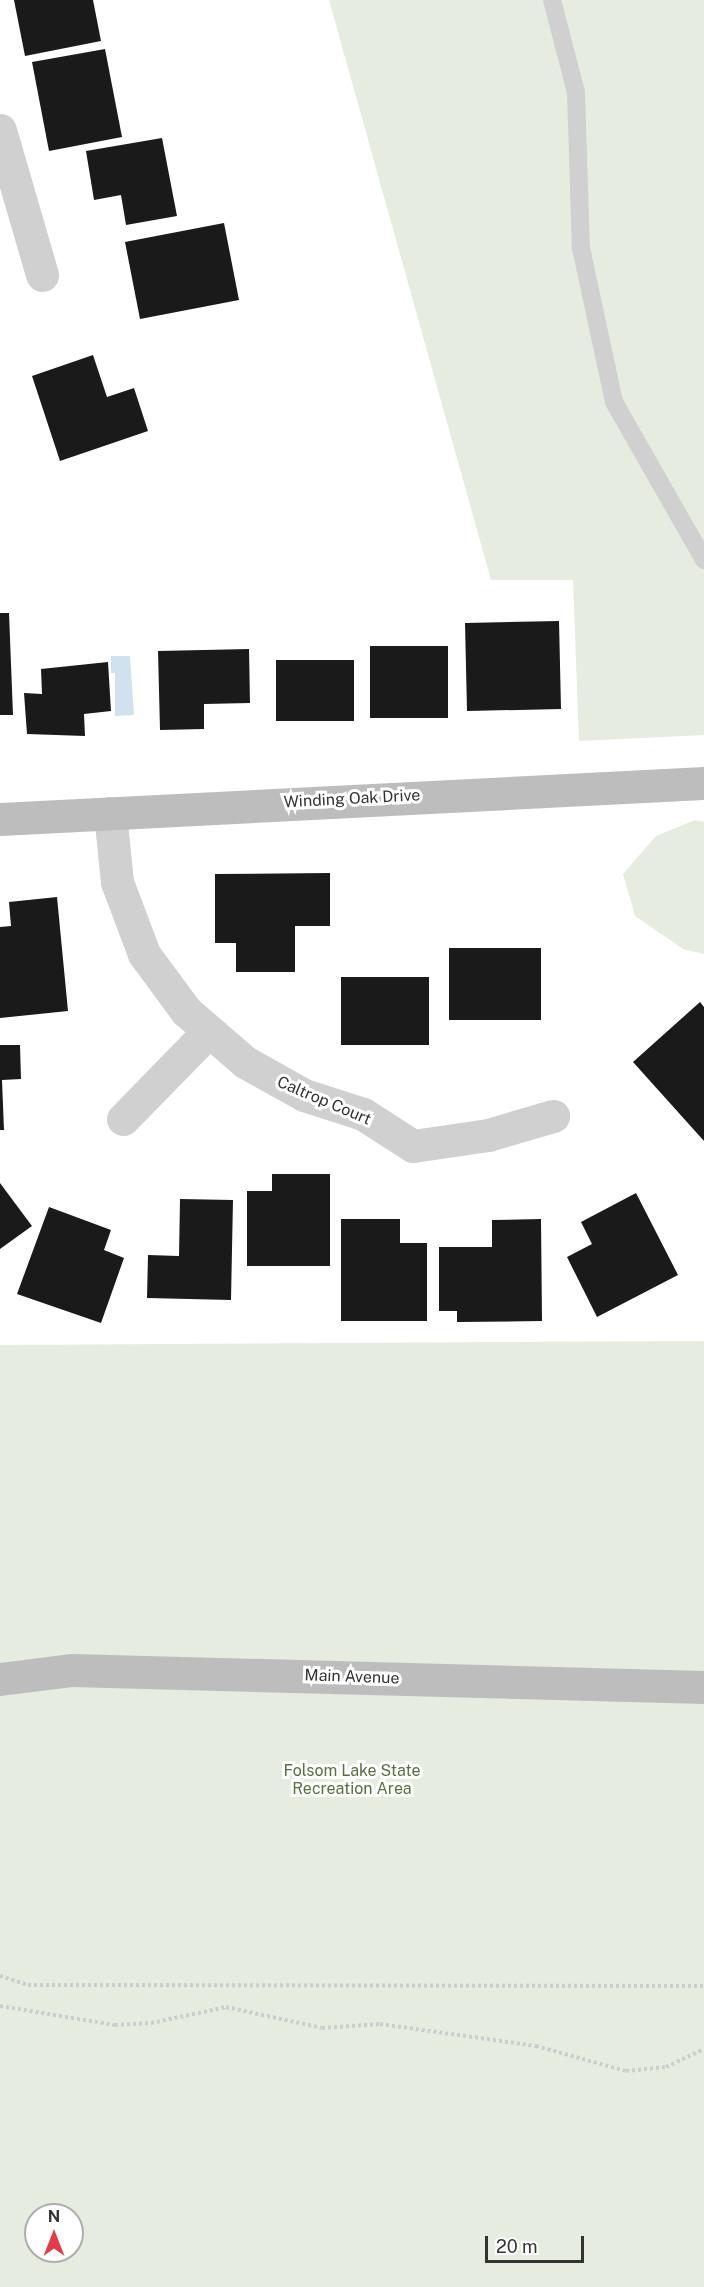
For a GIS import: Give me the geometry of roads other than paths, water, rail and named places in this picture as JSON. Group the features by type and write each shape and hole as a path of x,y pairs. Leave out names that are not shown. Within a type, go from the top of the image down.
{"street":[{"path":"0,130 42,275"},
{"name":"Winding Oak Drive","path":"0,819 704,783"},
{"name":"Caltrop Court","path":"110,813 117,882 133,932 164,984 207,1033 273,1081 363,1114 412,1146 488,1135 553,1116"},
{"path":"123,1119 207,1033"},
{"name":"Main Avenue","path":"0,1678 72,1670 704,1687"}],"lane":[{"path":"552,0 576,92 581,248 614,402 704,560"}],"water":[{"path":"111,656 130,656 134,715 115,716 115,673 111,673"}],"park label":[{"name":"Folsom Lake State Recreation Area","path":"352,1780"}]}
